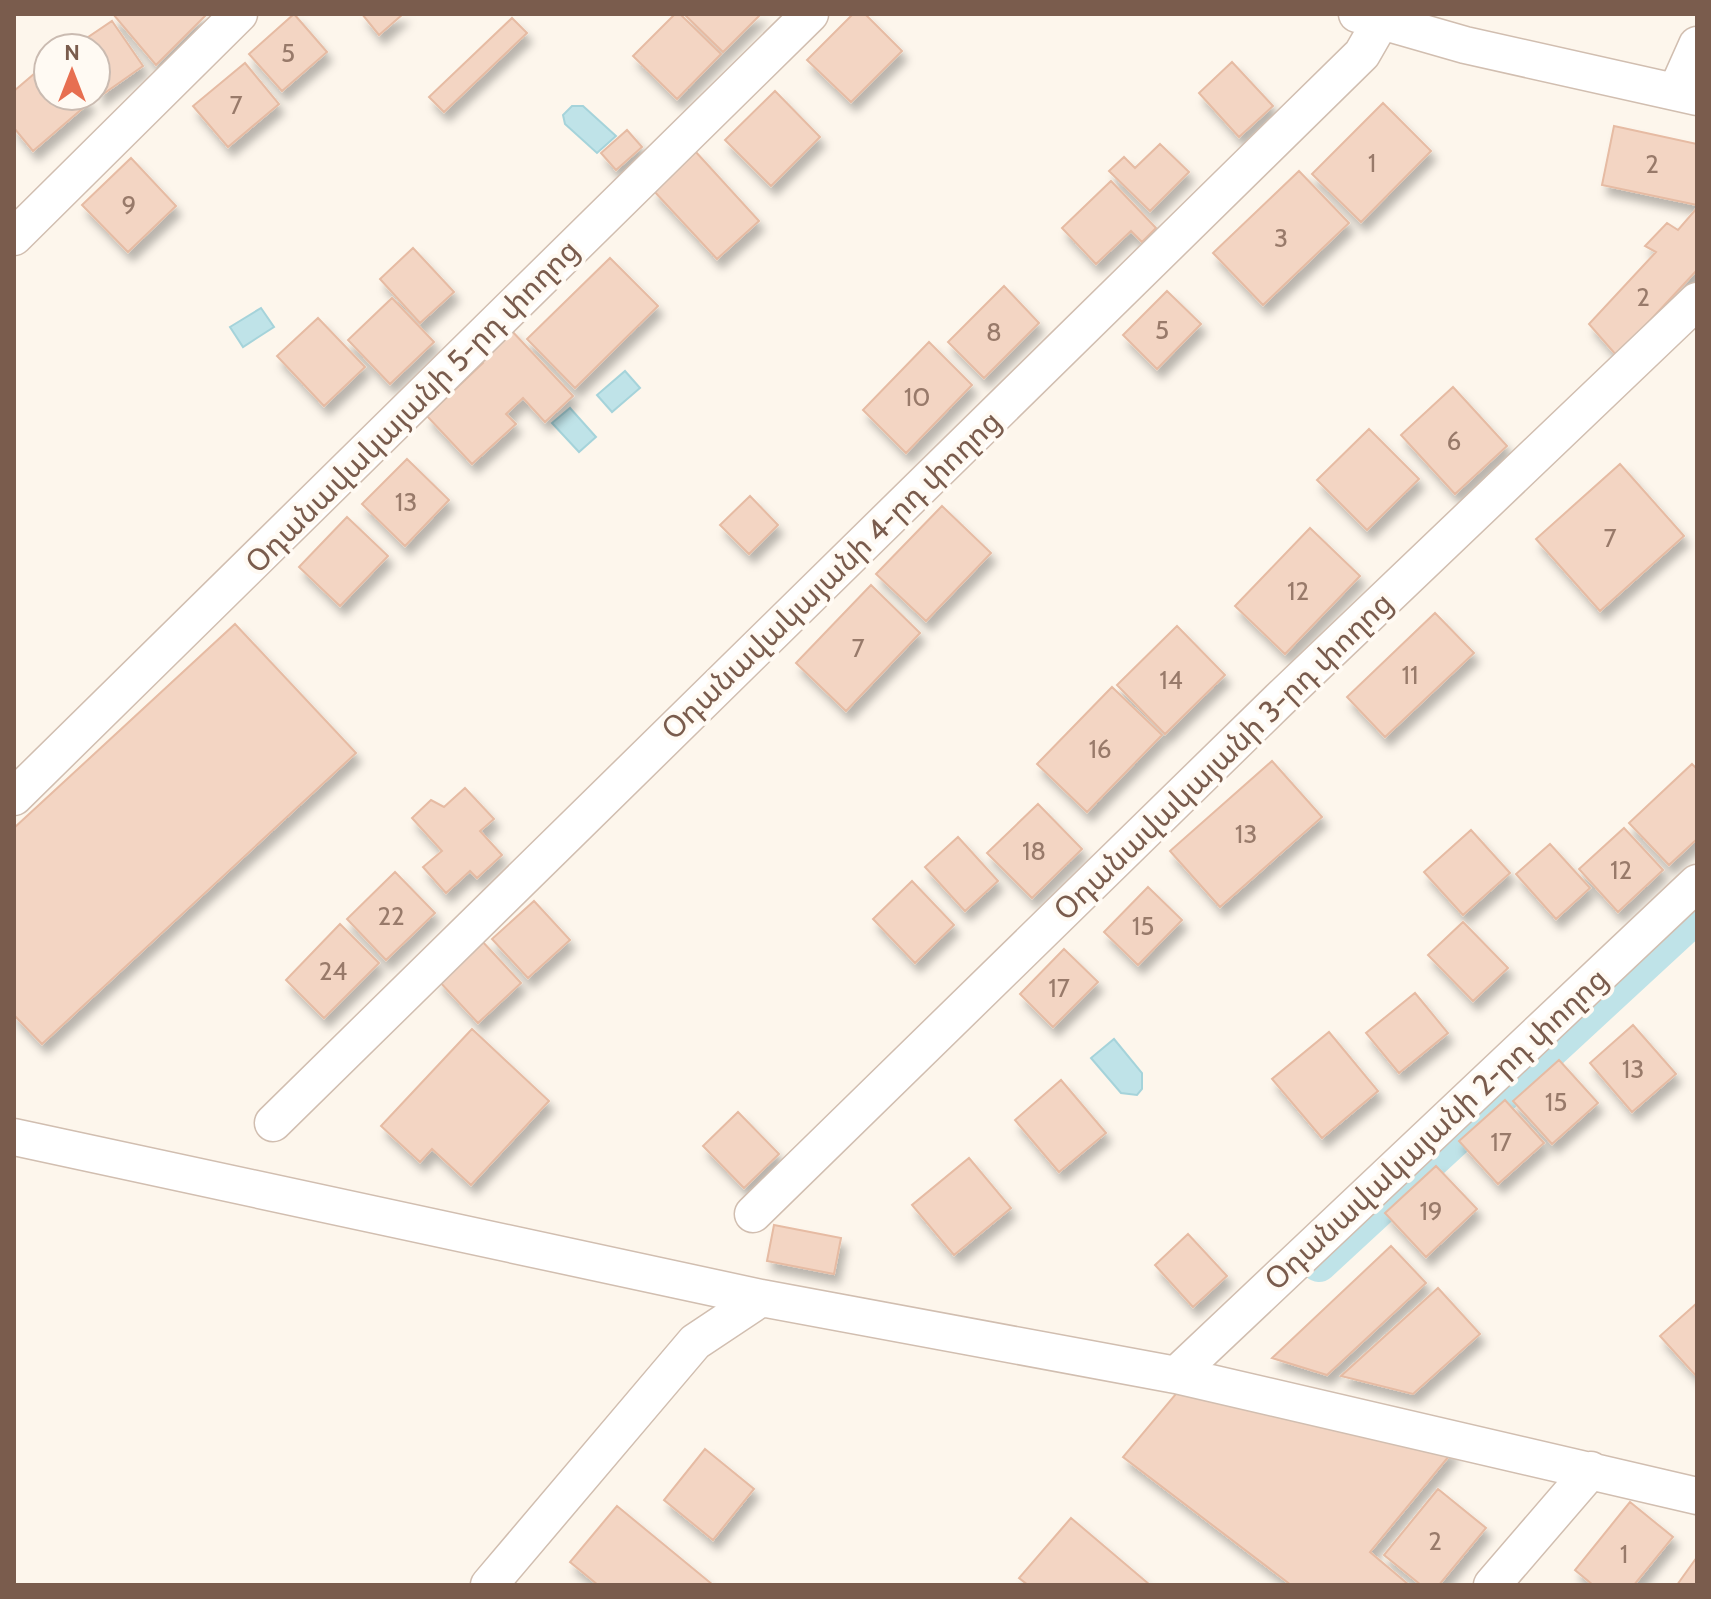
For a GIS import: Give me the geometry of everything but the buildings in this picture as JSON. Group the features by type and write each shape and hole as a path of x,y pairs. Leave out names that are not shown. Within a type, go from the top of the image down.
{"street":[{"path":"14,237 239,14"},
{"name":"Օդանավակայանի 5-րդ փողոց","path":"14,797 810,14"},
{"path":"1368,18 1465,45 1686,94 1697,45"},
{"name":"Օդանավակայանի 4-րդ փողոց","path":"273,1123 1362,54 1368,18"},
{"name":"Օդանավակայանի 3-րդ փողոց","path":"753,1214 1279,700 1697,301"},
{"name":"Օդանավակայանի 2-րդ փողոց","path":"1176,1375 1697,883"},
{"path":"14,1137 761,1298 1176,1375 1697,1496"},
{"path":"489,1585 695,1342 761,1298"},
{"path":"1492,1585 1591,1470"}],"water":[{"path":"572,106 583,106 616,136 597,153 565,124 563,115"},
{"path":"261,308 274,327 243,347 230,327"},
{"path":"625,371 640,388 612,412 597,395"},
{"path":"570,408 596,437 579,452 552,423"},
{"path":"1114,1039 1142,1073 1142,1089 1137,1095 1121,1093 1091,1058"}],"waterway":[{"path":"1319,1264 1697,915"}]}
